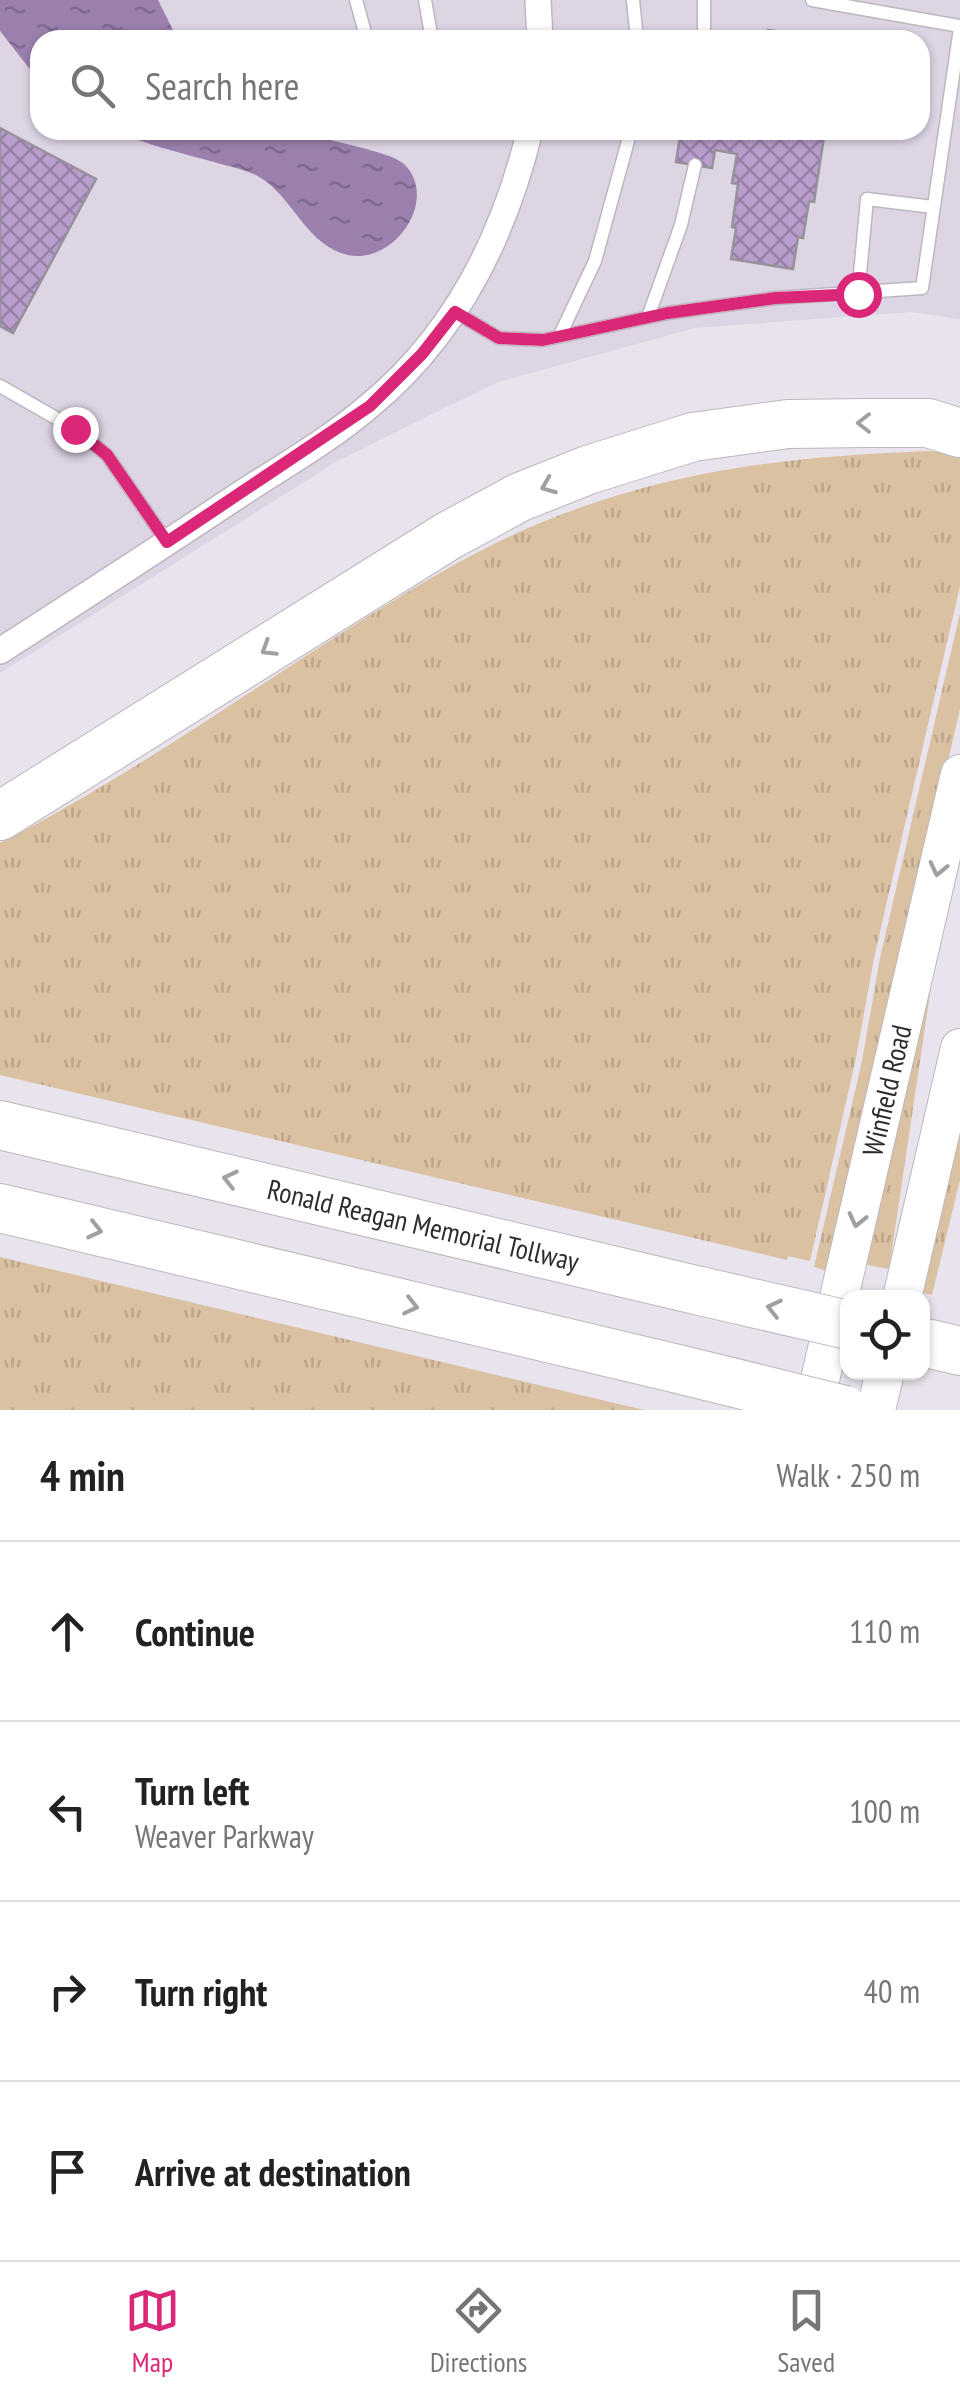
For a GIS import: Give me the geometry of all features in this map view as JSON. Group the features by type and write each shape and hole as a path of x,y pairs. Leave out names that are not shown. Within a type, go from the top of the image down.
{"highway":[{"path":"0,816 48,790 448,536 520,497 588,470 692,437 788,424 950,424"},
{"name":"Ronald Reagan Memorial Tollway","path":"0,1124 840,1323"},
{"path":"0,1208 845,1410"},
{"path":"930,1344 960,1350"}],"main road":[{"name":"Winfield Road","path":"813,1410 960,774"},
{"path":"904,1290 960,1048"},
{"path":"876,1410 883,1380"}],"street":[{"path":"538,0 540,30"},
{"path":"0,651 370,406 422,354 455,312 485,262 506,215 527,140"}],"lane":[{"path":"356,0 364,30"},
{"path":"425,0 430,30"},
{"path":"632,0 636,30"},
{"path":"704,0 704,30"},
{"path":"455,312 499,338 543,340 648,317 776,298 922,288 960,27 812,0"},
{"path":"560,336 595,260 628,140"},
{"path":"648,317 680,226 696,165"},
{"path":"858,294 867,199 934,207"},
{"path":"0,386 75,429 107,455 167,542"}],"shaded area":[{"path":"0,0 960,0 960,319 911,312 695,328 498,382 339,460 0,673"}],"green space":[{"path":"929,451 960,453 960,586 874,958 856,1058 810,1261 788,1256 787,1260 0,1075 0,843 136,766 426,581 550,519 643,488 736,468"},
{"path":"960,613 960,709 830,1272 814,1267"},
{"path":"933,974 889,1269 864,1264"},
{"path":"960,1121 960,1180 932,1295 930,1290 920,1290"},
{"path":"0,1257 644,1410 0,1410"}],"water":[{"path":"0,0 158,0 173,30 30,30 30,69 0,31"},
{"path":"139,140 331,140 405,165 414,179 414,211 395,240 381,250 348,255 322,243 275,189 259,177"}],"building":[{"path":"0,128 96,179 13,333 0,326"},
{"path":"679,140 823,140 814,202 809,201 793,269 731,259 738,184 732,183 737,154 715,150 712,168 676,162"}],"route":[{"path":"75,429 107,455 167,542 370,406 422,354 455,312 499,338 543,340 668,313 776,298 858,294"}]}
